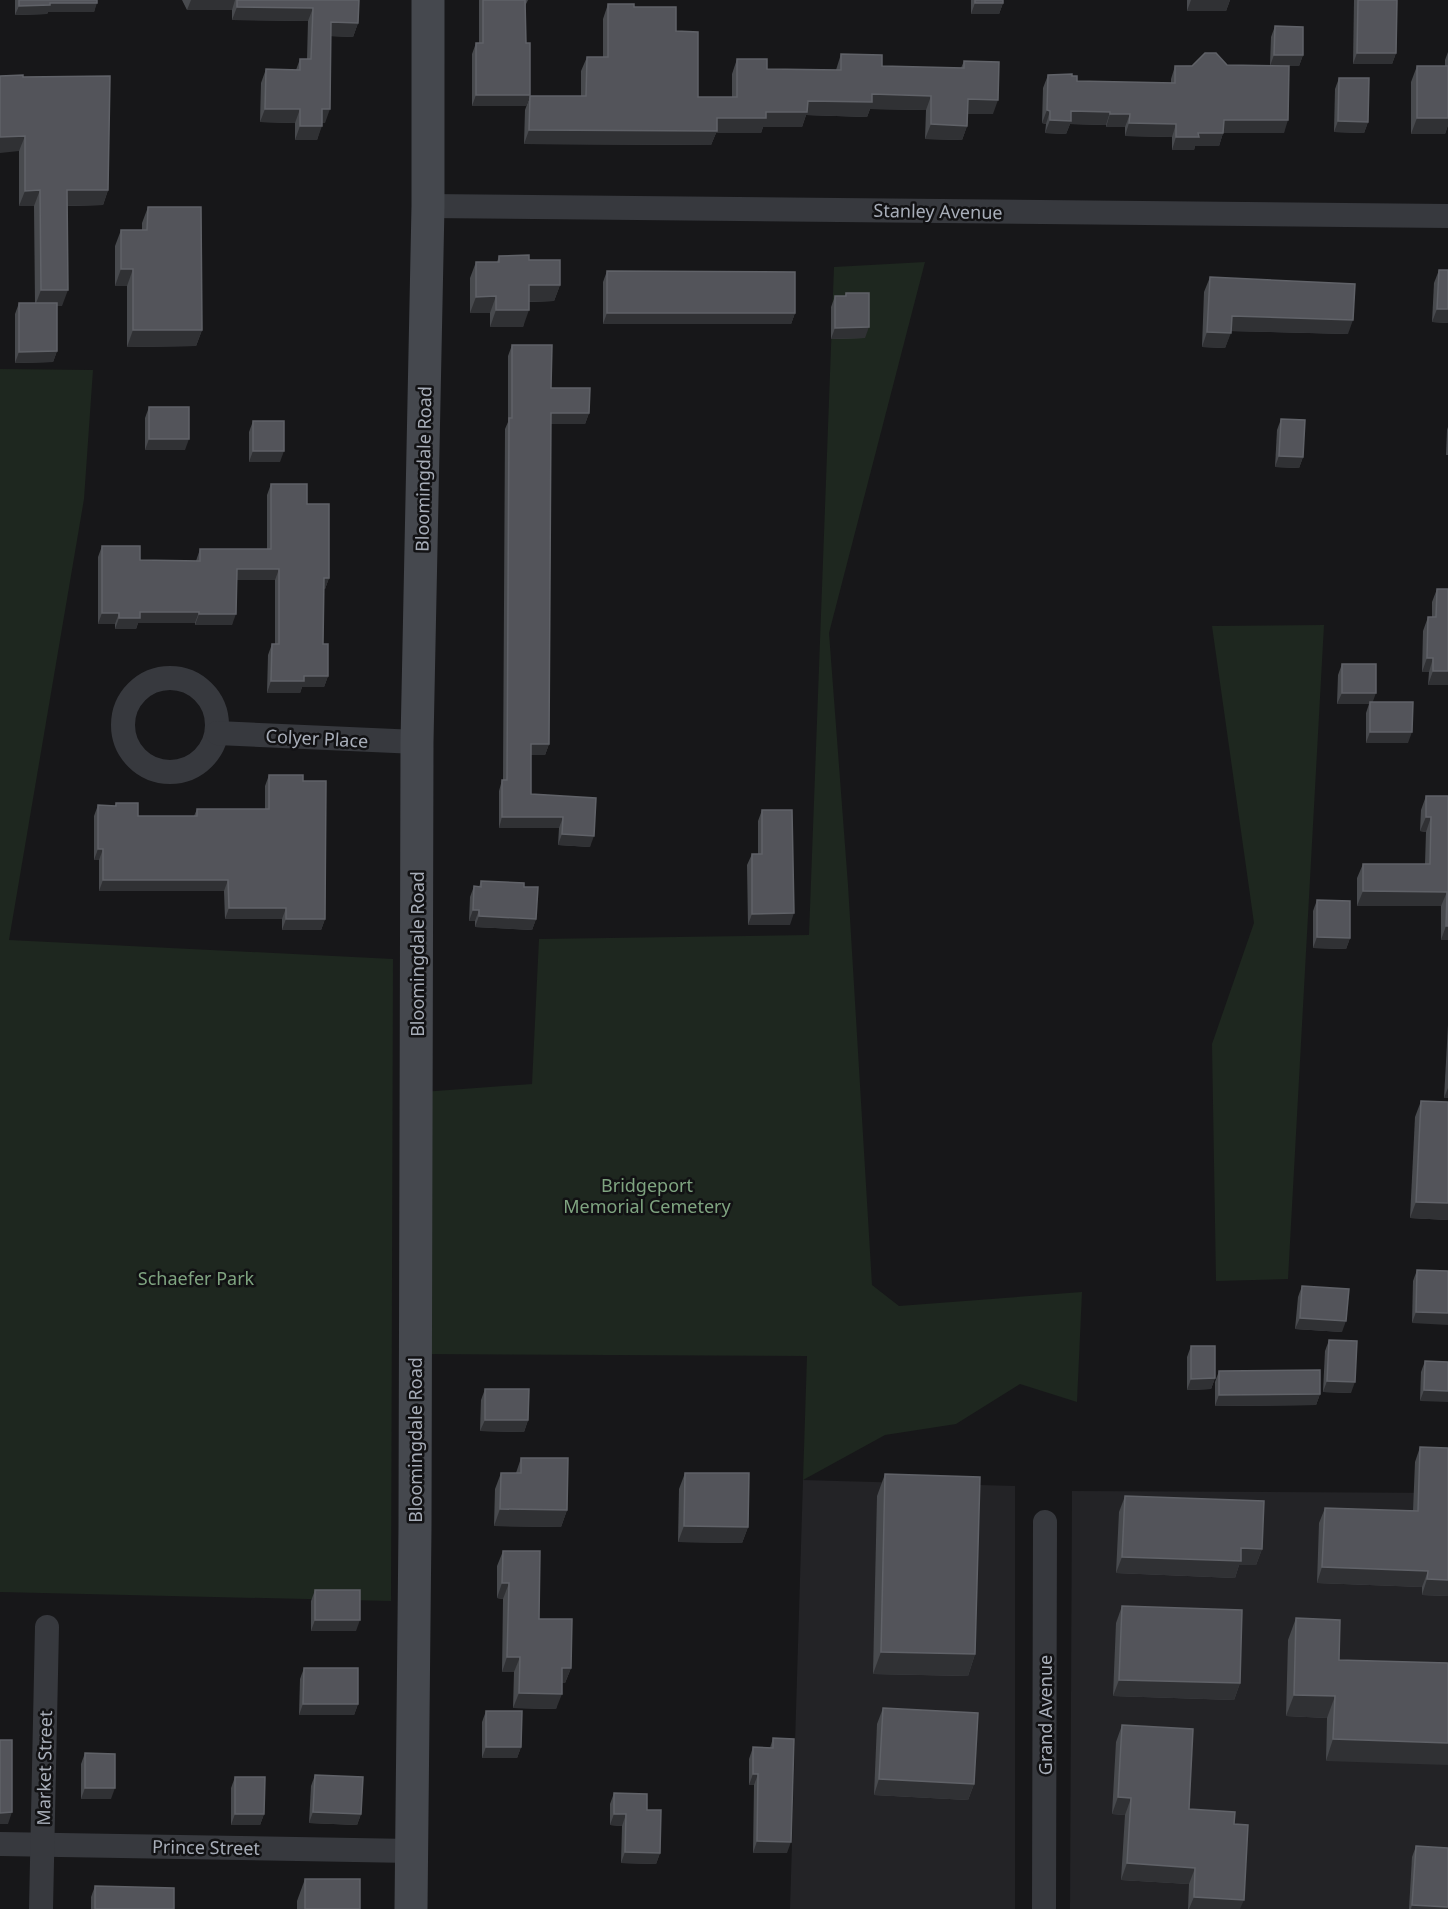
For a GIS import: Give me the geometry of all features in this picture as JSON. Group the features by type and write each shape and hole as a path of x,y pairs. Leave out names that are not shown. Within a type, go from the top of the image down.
{"main road":[{"name":"Bloomingdale Road","path":"411,1909 415,1527 417,742 428,206 428,0"}],"street":[{"name":"Stanley Avenue","path":"428,206 1448,216"},
{"name":"Colyer Place","path":"217,733 417,742"},
{"name":"Grand Avenue","path":"1044,1909 1045,1521"},
{"name":"Market Street","path":"41,1909 47,1627"},
{"name":"Prince Street","path":"0,1844 412,1851"}],"shaded area":[{"path":"803,1480 1015,1486 1015,1909 790,1909"},
{"path":"1072,1491 1448,1493 1448,1909 1070,1909"}],"green space":[{"name":"Bridgeport Memorial Cemetery","path":"925,262 829,633 848,885 872,1285 899,1306 1082,1292 1077,1402 1020,1384 956,1424 885,1435 803,1480 807,1356 420,1354 422,1092 532,1084 539,939 809,935 834,267"},
{"name":"Schaefer Park","path":"0,369 93,370 84,499 9,940 393,959 391,1601 0,1592"},
{"path":"1324,625 1288,1279 1216,1281 1212,1044 1254,923 1212,626"}],"building":[{"path":"19,0 97,0 97,3 50,3 50,5 19,6"},
{"path":"237,0 359,0 358,23 331,22 330,109 322,109 322,126 300,126 300,109 265,109 266,69 300,70 300,59 311,59 313,8 237,7"},
{"path":"483,0 525,0 526,43 530,43 530,95 476,95 476,43 483,43"},
{"path":"975,0 1003,0 1003,3 975,3"},
{"path":"1358,0 1397,0 1396,53 1357,53"},
{"path":"608,4 634,4 634,7 676,7 676,31 698,32 698,97 737,97 737,59 767,59 767,69 841,70 841,54 882,55 882,66 964,68 964,61 999,62 998,100 968,99 967,126 931,124 931,96 872,94 872,102 808,101 807,112 766,112 766,118 717,118 717,131 529,130 530,96 586,96 587,57 608,57"},
{"path":"1275,26 1303,27 1303,55 1274,55"},
{"path":"1205,53 1216,53 1227,65 1289,66 1288,120 1224,120 1223,133 1198,133 1199,137 1176,137 1176,124 1129,123 1130,114 1071,111 1071,121 1050,120 1050,111 1047,110 1048,75 1072,74 1072,76 1077,76 1077,81 1175,83 1175,66 1192,66"},
{"path":"1417,66 1448,66 1448,118 1417,118"},
{"path":"23,75 23,77 110,76 108,190 67,190 68,290 41,290 40,190 25,191 25,136 0,137 0,76"},
{"path":"1339,78 1369,78 1368,122 1338,121"},
{"path":"148,207 201,207 202,330 133,330 133,269 121,269 121,230 147,230"},
{"path":"529,255 529,260 560,260 560,285 529,285 529,310 496,310 496,296 476,297 476,262 499,262 499,256"},
{"path":"1439,270 1448,270 1448,309 1437,309"},
{"path":"607,271 795,272 795,313 607,313"},
{"path":"1210,277 1355,284 1353,320 1232,316 1231,333 1207,332"},
{"path":"846,293 869,293 869,327 835,328 835,296 846,296"},
{"path":"19,303 57,303 57,351 19,352"},
{"path":"512,345 552,345 551,388 590,388 589,413 551,413 549,744 531,744 531,794 596,798 594,836 562,834 563,817 502,817 502,780 507,780 509,418 512,418"},
{"path":"149,407 189,407 189,439 149,439"},
{"path":"1281,419 1305,420 1303,457 1279,456"},
{"path":"253,421 284,421 284,451 253,451"},
{"path":"271,484 307,484 307,504 329,504 329,578 324,578 323,644 328,644 328,676 304,676 304,681 271,681 272,644 279,644 279,569 237,569 236,614 140,612 140,618 119,618 119,613 102,613 102,546 140,546 140,560 200,561 200,549 271,549"},
{"path":"1437,589 1448,589 1448,671 1433,671 1433,658 1427,658 1428,617 1436,617"},
{"path":"1342,664 1376,664 1376,693 1342,693"},
{"path":"1370,702 1413,702 1412,732 1370,732"},
{"path":"269,775 303,775 303,781 326,781 325,919 286,919 286,908 229,908 228,880 103,880 103,849 98,849 98,805 116,806 116,803 138,803 138,816 197,816 197,809 269,809"},
{"path":"1426,796 1448,796 1448,926 1446,926 1447,892 1363,891 1363,864 1430,864 1431,817 1426,817"},
{"path":"762,810 792,810 794,913 752,914 752,854 762,854"},
{"path":"481,881 524,883 524,887 538,887 536,919 479,916 479,910 473,910 474,886 481,887"},
{"path":"1317,900 1350,901 1350,938 1317,937"},
{"path":"1421,1101 1448,1102 1448,1203 1416,1202"},
{"path":"1417,1270 1448,1271 1448,1313 1416,1312"},
{"path":"1302,1286 1349,1289 1346,1321 1300,1318"},
{"path":"1329,1340 1357,1341 1355,1382 1327,1381"},
{"path":"1191,1346 1215,1346 1215,1378 1191,1379"},
{"path":"1425,1361 1448,1362 1448,1391 1424,1390"},
{"path":"1320,1370 1320,1394 1219,1395 1219,1371"},
{"path":"485,1389 529,1389 528,1420 485,1420"},
{"path":"1420,1447 1448,1448 1448,1580 1427,1579 1428,1571 1322,1567 1325,1508 1418,1511"},
{"path":"521,1458 568,1458 567,1510 500,1509 501,1473 521,1473"},
{"path":"685,1473 749,1473 748,1527 684,1526"},
{"path":"885,1474 980,1477 975,1654 881,1652"},
{"path":"1125,1496 1264,1501 1262,1549 1241,1548 1241,1561 1122,1557"},
{"path":"503,1551 540,1551 539,1619 572,1619 571,1668 562,1668 562,1694 519,1693 520,1657 507,1657 509,1583 502,1583"},
{"path":"315,1590 360,1590 360,1620 315,1620"},
{"path":"1122,1606 1242,1610 1240,1683 1119,1680"},
{"path":"1296,1618 1340,1620 1339,1660 1448,1663 1448,1743 1333,1739 1335,1696 1294,1695"},
{"path":"304,1668 358,1668 358,1704 303,1704"},
{"path":"883,1708 978,1713 974,1784 879,1779"},
{"path":"486,1711 522,1711 521,1747 486,1747"},
{"path":"1122,1725 1193,1729 1189,1809 1235,1812 1234,1824 1248,1825 1244,1900 1194,1897 1195,1868 1127,1863 1131,1798 1118,1797"},
{"path":"773,1738 794,1739 791,1842 757,1841 758,1774 753,1774 753,1747 773,1748"},
{"path":"0,1740 12,1740 12,1812 0,1813"},
{"path":"85,1753 115,1754 115,1788 85,1788"},
{"path":"315,1775 363,1777 361,1814 313,1812"},
{"path":"235,1777 265,1777 264,1814 235,1814"},
{"path":"614,1793 647,1794 647,1810 661,1810 660,1853 625,1852 626,1814 614,1814"},
{"path":"1416,1846 1448,1848 1448,1907 1412,1905"},
{"path":"305,1879 360,1879 360,1909 305,1909"},
{"path":"95,1886 174,1888 174,1909 95,1909"}]}
